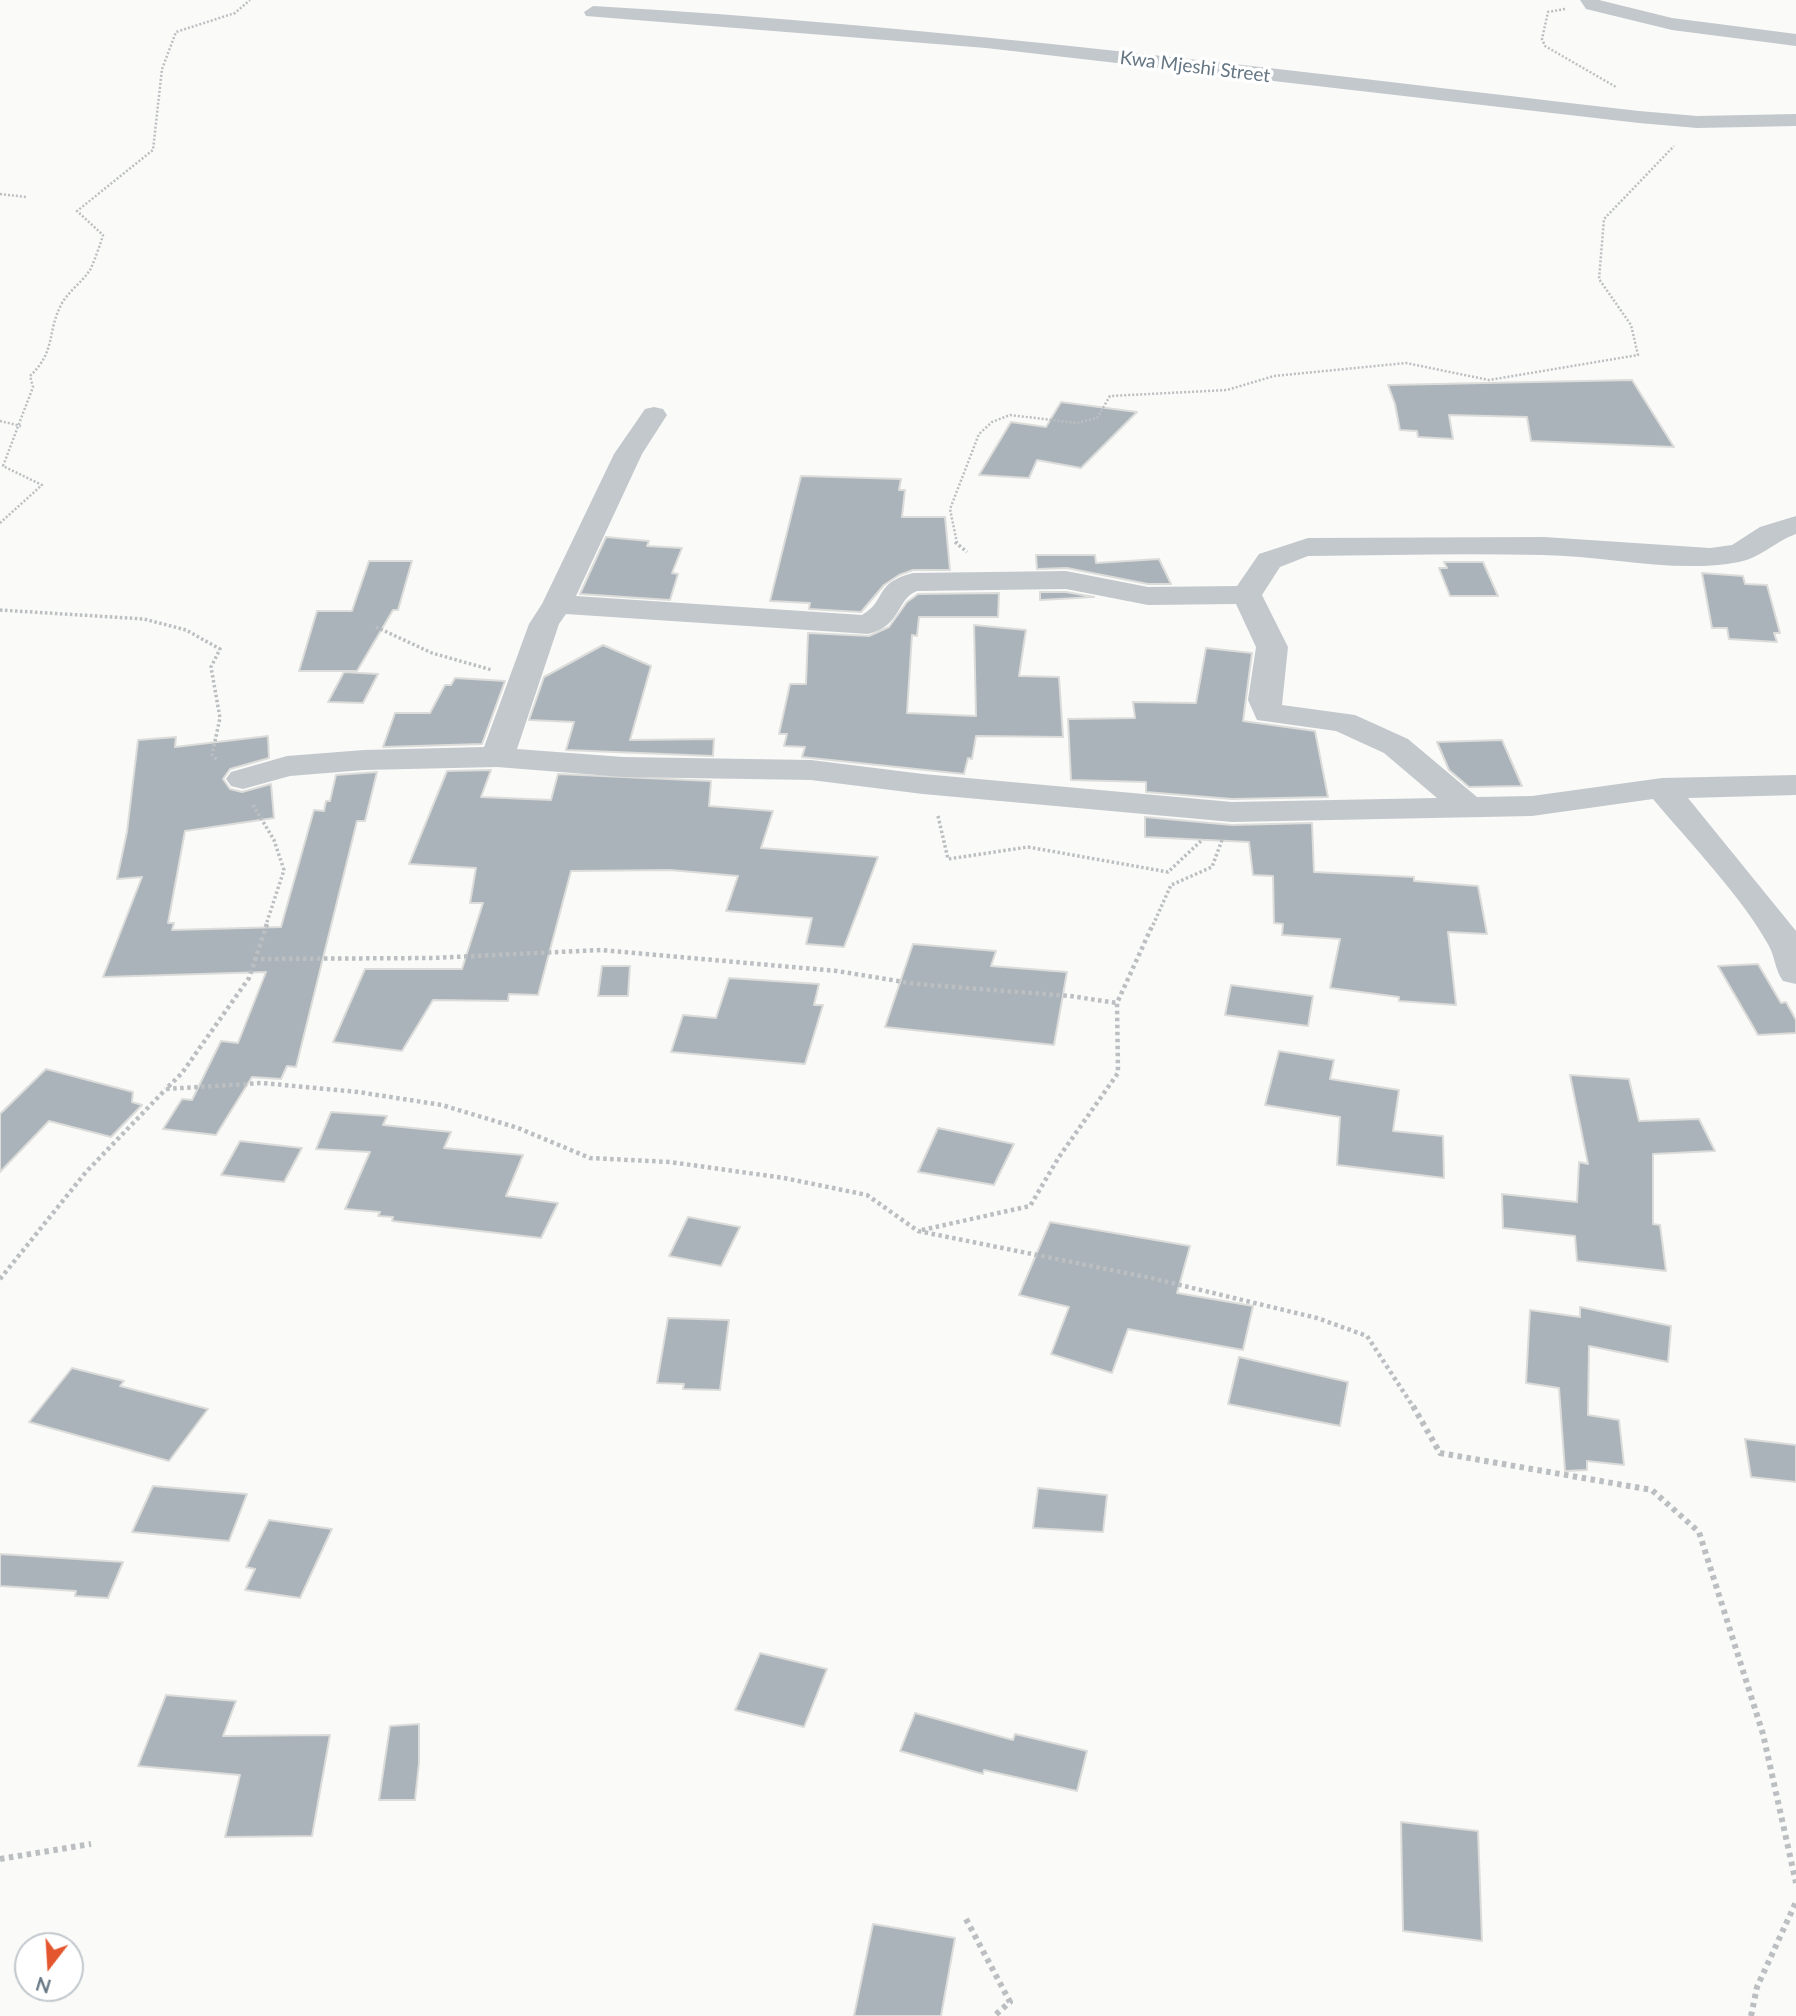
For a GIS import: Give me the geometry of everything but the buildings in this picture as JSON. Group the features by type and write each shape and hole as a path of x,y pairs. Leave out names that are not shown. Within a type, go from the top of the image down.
{"street":[{"path":"1591,2 1672,24 1796,40"},
{"name":"Kwa Mjeshi Street","path":"593,12 693,16 1037,49 1697,122 1796,120"},
{"path":"497,757 544,624 557,604 628,454 654,415"},
{"path":"1247,595 1261,569 1272,556 1308,547 1544,546 1710,557 1740,553 1770,533 1796,524"},
{"path":"557,604 868,625 880,618 897,589 906,584 1025,578 1066,579 1148,596 1247,595"},
{"path":"1247,595 1272,647 1264,701 1269,713 1343,722 1396,746 1471,809"},
{"path":"243,779 287,766 364,760 497,757 623,767 811,770 923,784 1232,812 1471,809 1532,806 1662,788 1796,785"},
{"path":"1662,788 1759,905 1789,947 1796,973"}],"path":[{"path":"0,523 42,485 3,466 21,426 19,418 33,387 30,376 44,363 53,340 51,329 58,319 60,307 79,280 92,268 92,258 100,248 103,235 77,211 133,169 153,150 153,118 167,46 176,32 230,15 245,8 250,0"},
{"path":"1591,2 1548,12 1542,39 1545,46 1618,88"},
{"path":"1025,578 982,561 955,542 950,509 979,434 992,422 1010,415 1077,423 1097,418 1110,396 1227,390 1274,376 1406,363 1489,380 1638,355 1631,325 1599,279 1604,219 1697,122"},
{"path":"0,194 26,197"},
{"path":"0,421 21,426"},
{"path":"0,610 144,619 186,631 220,649 211,667 220,718 212,755 230,772 243,779 256,815 274,840 284,870 249,978 182,1073 86,1172 0,1279"},
{"path":"376,627 399,640 458,662 523,681"},
{"path":"923,784 941,821 948,859 1028,847 1168,872 1232,812"},
{"path":"918,1231 1030,1206 1059,1157 1118,1073 1116,1003 1171,885 1212,867 1232,812"},
{"path":"254,959 432,958 601,950 837,971 916,984 1070,996 1116,1003"},
{"path":"166,1089 262,1083 358,1092 442,1105 518,1128 590,1158 670,1162 784,1178 867,1195 918,1231 1151,1278 1317,1318 1367,1336 1407,1395 1440,1452 1593,1482 1652,1490 1699,1532 1763,1734 1796,1883"},
{"path":"0,1859 91,1844"},
{"path":"1751,2016 1757,1987 1796,1902"},
{"path":"966,1919 1010,2002 994,2016"}]}
